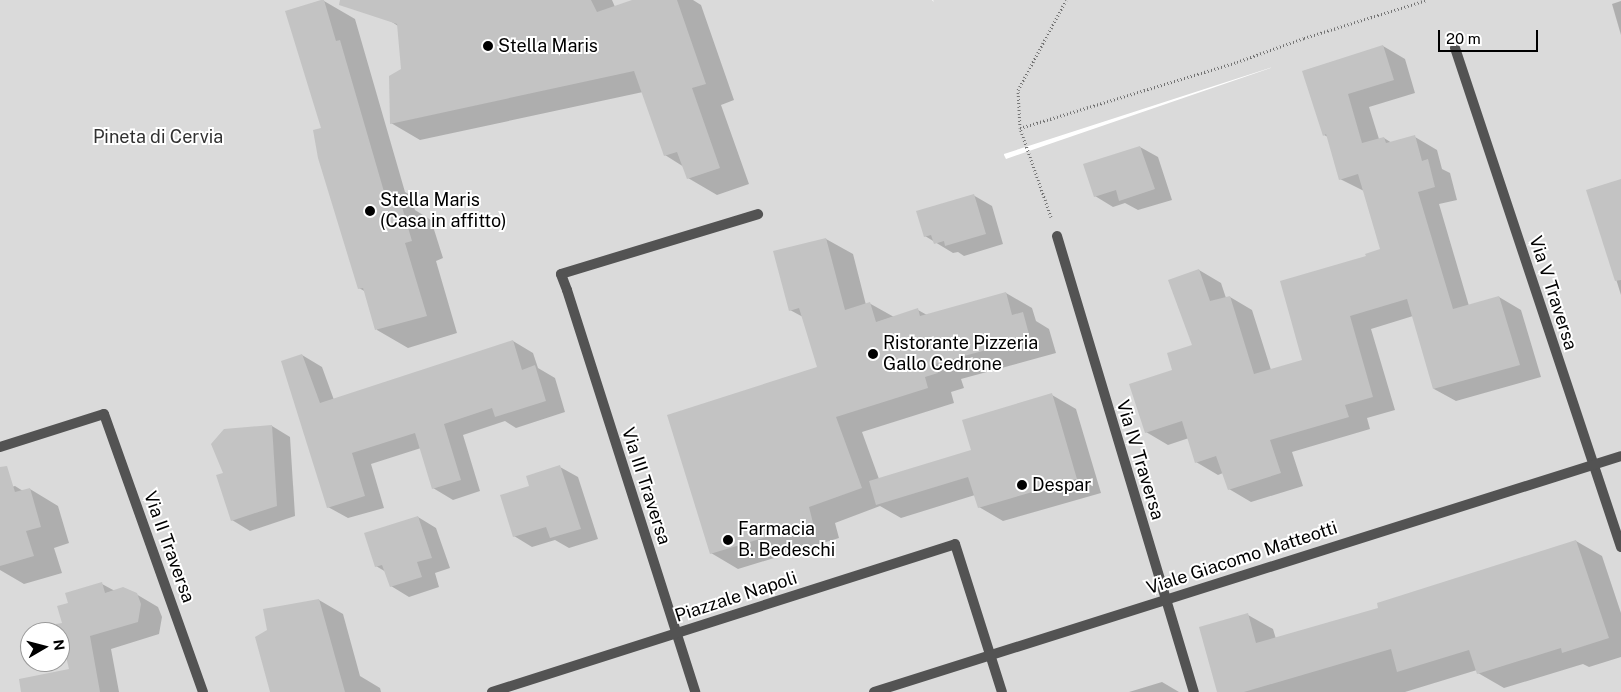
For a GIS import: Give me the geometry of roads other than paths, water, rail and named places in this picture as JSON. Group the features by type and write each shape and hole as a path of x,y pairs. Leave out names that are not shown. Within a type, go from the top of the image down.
{"street":[{"name":"Via V Traversa","path":"1455,48 1621,547"},
{"name":"Via III Traversa","path":"695,692 561,274 758,214"},
{"name":"Via IV Traversa","path":"1057,236 1194,692"},
{"name":"Via II Traversa","path":"0,447 104,414 204,692"},
{"name":"Viale Giacomo Matteotti","path":"874,692 1621,456"},
{"name":"Piazzale Napoli","path":"492,692 955,544 1002,692"}],"place":[{"name":"Stella Maris","path":"488,46"},
{"name":"Stella Maris (Casa in affitto)","path":"370,211"},
{"name":"Ristorante Pizzeria Gallo Cedrone","path":"873,354"},
{"name":"Despar","path":"1022,485"},
{"name":"Farmacia B. Bedeschi","path":"728,540"}],"park label":[{"name":"Pineta di Cervia","path":"158,137"}]}
